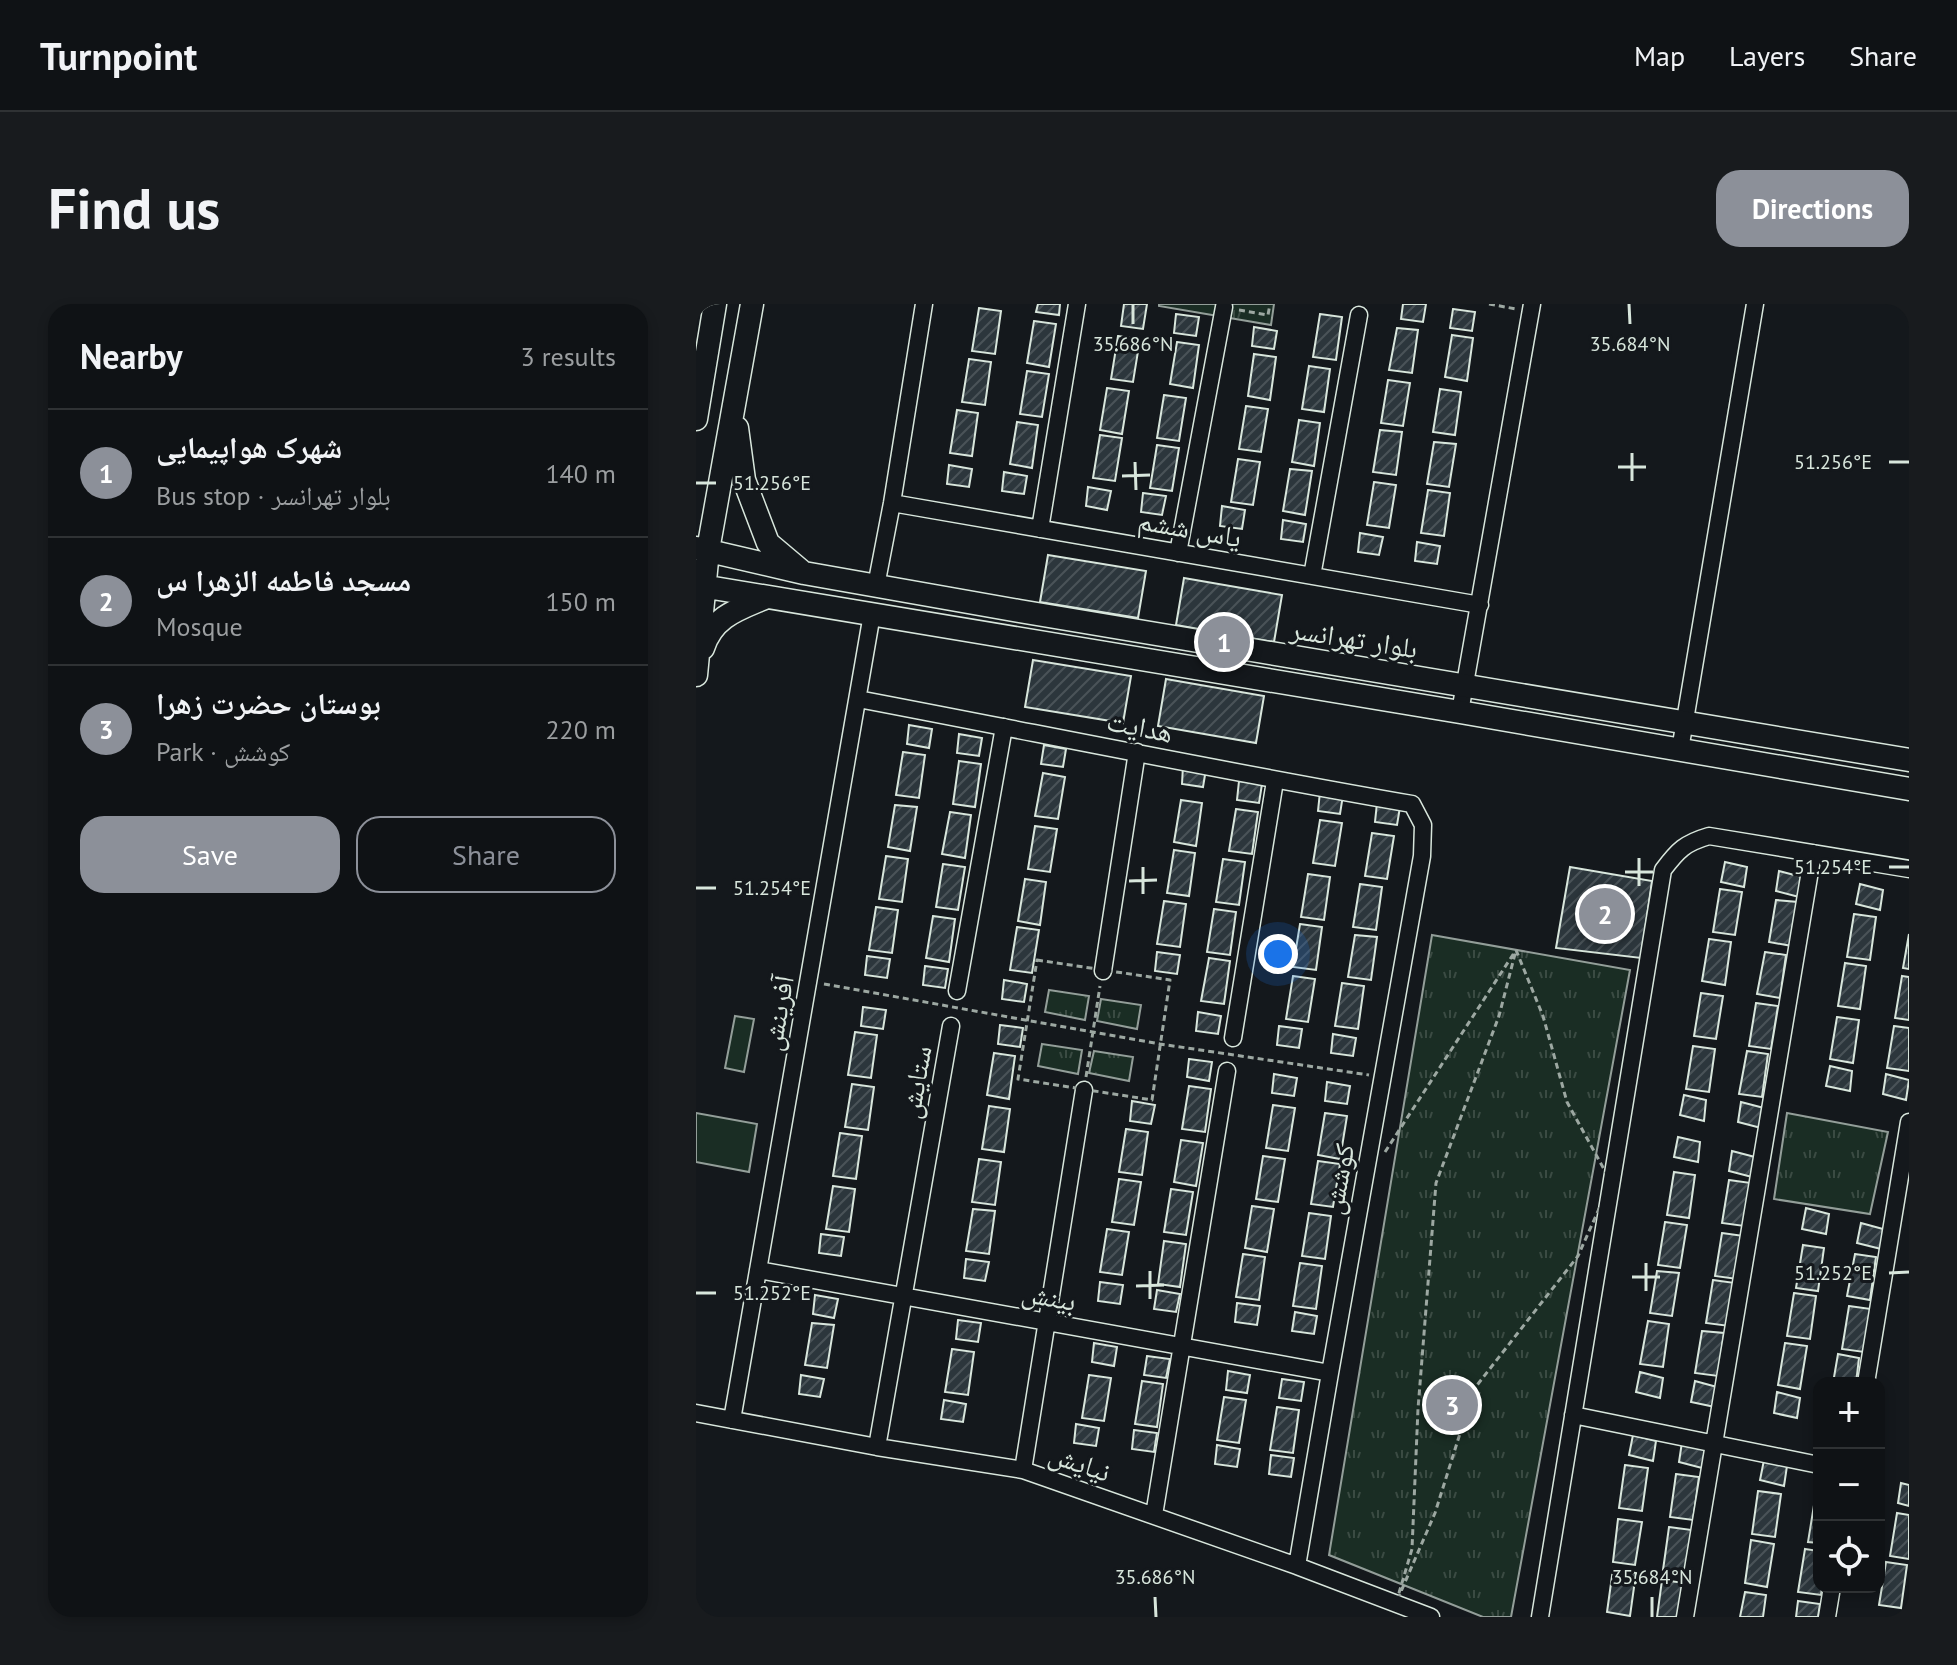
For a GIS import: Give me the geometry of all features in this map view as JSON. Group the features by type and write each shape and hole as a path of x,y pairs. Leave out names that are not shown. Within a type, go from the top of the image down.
{"main road":[{"path":"696,419 715,304"},
{"path":"697,671 702,549 735,407 752,304"},
{"path":"735,407 744,480 756,515 768,543 804,573"},
{"name":"بلوار تهرانسر","path":"702,549 876,586 1464,687 1909,757"},
{"name":"بلوار تهرانسر","path":"700,586 1906,789"},
{"path":"697,671 708,633 717,623 730,613 769,596"}],"street":[{"path":"876,586 924,304"},
{"path":"1040,529 1077,304"},
{"path":"1680,750 1755,304"},
{"path":"1178,553 1224,307"},
{"path":"1460,712 1531,308"},
{"path":"1312,576 1359,315"},
{"name":"یاس ششم","path":"892,503 1480,605"},
{"name":"آفرینش","path":"732,1420 872,614"},
{"name":"هدایت","path":"858,699 1275,781 1412,804"},
{"path":"956,999 1004,727"},
{"path":"1103,971 1137,752"},
{"path":"1906,789 1909,757"},
{"path":"1233,1038 1275,781"},
{"name":"کوشش","path":"1297,1566 1422,856 1423,825 1412,804"},
{"path":"1540,1617 1663,870 1679,849 1709,836 1909,869"},
{"path":"1685,1617 1813,853"},
{"name":"ستایش","path":"877,1447 951,1026"},
{"path":"1154,1515 1227,1071"},
{"path":"1023,1470 1084,1090"},
{"path":"1867,1377 1909,1122"},
{"name":"بینش","path":"758,1270 1330,1373"},
{"name":"نیایش","path":"696,1413 877,1447 1023,1470 1297,1566 1431,1617"},
{"path":"1573,1415 1813,1464"},
{"path":"1827,1617 1831,1593"}],"path":[{"path":"1224,307 1268,315 1270,304"},
{"path":"1489,304 1531,308"},
{"path":"1396,1603 1435,1513 1474,1389 1578,1256 1611,1182 1567,1102 1543,1016 1516,950"},
{"path":"1381,1159 1516,950"},
{"path":"1396,1603 1412,1549 1418,1409 1436,1183 1499,1016 1516,950"},
{"path":"1037,960 1103,971 1170,980 1152,1100 1018,1079 1037,960"},
{"path":"1084,1090 1103,971"},
{"path":"808,981 956,999 1027,1020 1160,1044 1383,1077"},
{"name":"ستایش","path":"951,1026 956,999"}],"green space":[{"path":"1159,304 1274,304 1271,325"},
{"path":"1432,935 1630,970 1511,1617 1483,1617 1329,1555"},
{"path":"1049,990 1089,996 1085,1020 1045,1012"},
{"path":"1101,999 1141,1005 1137,1029 1097,1021"},
{"path":"735,1016 754,1019 744,1072 725,1068"},
{"path":"1042,1044 1082,1050 1078,1074 1038,1066"},
{"path":"1094,1051 1133,1057 1129,1081 1089,1073"},
{"path":"696,1113 757,1124 749,1172 696,1162"},
{"path":"1787,1113 1888,1132 1870,1214 1774,1199"}],"building":[{"path":"1038,304 1060,304 1059,315 1036,312"},
{"path":"1124,304 1147,304 1143,329 1121,326"},
{"path":"1403,304 1426,304 1423,322 1401,319"},
{"path":"979,308 1001,311 995,354 972,351"},
{"path":"1453,309 1475,312 1472,331 1450,328"},
{"path":"1176,314 1199,317 1196,336 1174,333"},
{"path":"1320,314 1342,317 1336,360 1313,357"},
{"path":"1034,321 1056,324 1049,367 1027,363"},
{"path":"1254,327 1277,331 1274,349 1252,346"},
{"path":"1397,328 1418,330 1412,373 1389,370"},
{"path":"1452,335 1473,338 1467,381 1445,377"},
{"path":"1118,336 1140,339 1133,382 1111,379"},
{"path":"1177,342 1199,345 1193,388 1170,384"},
{"path":"1254,354 1276,357 1270,400 1248,396"},
{"path":"969,359 991,362 985,405 962,402"},
{"path":"1309,366 1330,369 1324,412 1302,409"},
{"path":"1027,371 1049,374 1042,417 1020,414"},
{"path":"1388,380 1410,383 1403,426 1381,423"},
{"path":"1107,388 1129,391 1122,434 1100,430"},
{"path":"1440,389 1461,392 1455,435 1433,432"},
{"path":"1164,395 1186,398 1179,441 1157,438"},
{"path":"1246,406 1268,409 1261,452 1239,449"},
{"path":"957,410 978,413 972,456 950,453"},
{"path":"1299,420 1320,423 1314,466 1292,462"},
{"path":"1017,422 1038,425 1032,468 1010,464"},
{"path":"1380,430 1402,432 1396,475 1373,472"},
{"path":"1100,435 1122,438 1115,481 1093,478"},
{"path":"1434,442 1456,444 1449,487 1427,484"},
{"path":"1157,445 1179,448 1172,491 1150,488"},
{"path":"1238,459 1260,462 1253,505 1231,502"},
{"path":"949,465 972,469 969,487 947,484"},
{"path":"1290,469 1312,471 1305,515 1283,511"},
{"path":"1004,472 1027,476 1024,494 1002,491"},
{"path":"1374,482 1396,485 1389,528 1367,525"},
{"path":"1088,487 1111,491 1107,510 1086,506"},
{"path":"1428,490 1450,493 1444,536 1421,533"},
{"path":"1143,493 1166,496 1162,515 1141,512"},
{"path":"1222,506 1245,510 1242,529 1220,526"},
{"path":"1283,520 1306,524 1303,542 1281,539"},
{"path":"1360,533 1383,537 1379,555 1358,552"},
{"path":"1417,542 1440,546 1437,564 1415,561"},
{"path":"1048,555 1146,571 1138,618 1040,602"},
{"path":"1184,578 1282,595 1274,642 1176,625"},
{"path":"1033,660 1131,676 1123,723 1025,707"},
{"path":"1166,679 1264,696 1256,743 1158,726"},
{"path":"909,725 932,729 929,748 907,744"},
{"path":"959,734 982,738 979,756 957,753"},
{"path":"1044,745 1066,749 1063,767 1041,764"},
{"path":"903,752 925,755 919,798 896,795"},
{"path":"959,761 981,764 975,807 953,804"},
{"path":"1183,766 1206,769 1203,787 1182,784"},
{"path":"1043,773 1065,777 1058,819 1035,816"},
{"path":"1239,781 1262,784 1259,803 1237,800"},
{"path":"1320,792 1343,795 1340,814 1318,811"},
{"path":"1181,800 1202,803 1196,846 1174,842"},
{"path":"1377,803 1400,807 1397,825 1375,822"},
{"path":"895,805 917,807 910,851 888,847"},
{"path":"1236,809 1258,812 1252,854 1229,851"},
{"path":"950,812 971,815 965,858 942,854"},
{"path":"1320,820 1342,823 1335,866 1313,863"},
{"path":"1035,826 1057,829 1050,872 1028,869"},
{"path":"1372,833 1394,836 1387,879 1365,876"},
{"path":"1174,850 1195,853 1189,896 1167,893"},
{"path":"886,856 908,859 902,902 879,899"},
{"path":"1223,859 1245,862 1239,905 1216,902"},
{"path":"1725,862 1747,867 1744,887 1721,882"},
{"path":"943,864 965,867 958,910 936,907"},
{"path":"1570,867 1652,881 1641,958 1556,948"},
{"path":"1779,871 1802,877 1799,897 1776,891"},
{"path":"1308,874 1330,877 1324,920 1301,917"},
{"path":"1025,879 1046,882 1040,925 1018,921"},
{"path":"1360,884 1382,887 1376,930 1353,927"},
{"path":"1860,884 1883,890 1880,910 1856,904"},
{"path":"1720,889 1742,892 1735,935 1713,932"},
{"path":"1776,900 1798,902 1792,946 1769,942"},
{"path":"1164,901 1186,904 1180,947 1157,944"},
{"path":"876,907 898,910 892,953 869,950"},
{"path":"1214,909 1236,912 1230,955 1207,952"},
{"path":"1854,914 1876,917 1870,960 1847,957"},
{"path":"933,916 955,919 949,962 926,958"},
{"path":"1300,924 1322,927 1316,970 1293,967"},
{"path":"1017,927 1039,930 1032,973 1010,970"},
{"path":"1909,934 1909,969 1903,968"},
{"path":"1355,935 1377,937 1371,980 1348,977"},
{"path":"1709,939 1731,942 1725,985 1702,981"},
{"path":"1157,952 1180,955 1177,974 1155,971"},
{"path":"1765,952 1786,955 1780,998 1757,994"},
{"path":"867,956 890,959 887,978 865,975"},
{"path":"1209,958 1230,961 1224,1004 1201,1001"},
{"path":"1845,963 1866,966 1860,1009 1838,1006"},
{"path":"925,966 948,969 945,988 923,985"},
{"path":"1293,976 1315,979 1308,1022 1286,1019"},
{"path":"1902,976 1909,977 1909,1020 1895,1018"},
{"path":"1004,980 1027,984 1024,1002 1002,999"},
{"path":"1342,983 1364,986 1358,1029 1335,1026"},
{"path":"1701,993 1723,996 1716,1039 1694,1036"},
{"path":"1756,1003 1778,1006 1771,1049 1749,1046"},
{"path":"863,1007 886,1010 883,1029 861,1026"},
{"path":"1198,1012 1221,1016 1218,1034 1196,1031"},
{"path":"1837,1017 1859,1020 1853,1063 1830,1059"},
{"path":"1000,1025 1023,1028 1020,1047 998,1044"},
{"path":"1279,1026 1302,1029 1299,1048 1277,1045"},
{"path":"1894,1026 1909,1028 1909,1071 1887,1068"},
{"path":"855,1032 877,1035 871,1078 848,1075"},
{"path":"1333,1034 1356,1038 1353,1056 1331,1053"},
{"path":"1693,1046 1715,1049 1709,1092 1686,1089"},
{"path":"1747,1051 1768,1054 1762,1097 1739,1094"},
{"path":"994,1053 1015,1056 1009,1099 987,1095"},
{"path":"1189,1059 1212,1062 1209,1081 1187,1077"},
{"path":"1830,1066 1852,1071 1850,1091 1826,1086"},
{"path":"1274,1074 1297,1078 1294,1096 1272,1093"},
{"path":"1886,1074 1909,1080 1906,1100 1883,1094"},
{"path":"1327,1082 1350,1086 1347,1104 1325,1101"},
{"path":"852,1084 874,1087 868,1130 845,1127"},
{"path":"1189,1086 1211,1089 1205,1132 1182,1129"},
{"path":"1684,1095 1706,1100 1704,1121 1680,1115"},
{"path":"1132,1101 1155,1105 1151,1124 1130,1121"},
{"path":"1741,1102 1764,1108 1761,1128 1738,1122"},
{"path":"1273,1105 1295,1108 1288,1151 1266,1148"},
{"path":"989,1106 1010,1109 1004,1152 982,1149"},
{"path":"1325,1113 1347,1116 1340,1159 1318,1155"},
{"path":"1126,1129 1148,1132 1142,1175 1119,1172"},
{"path":"840,1133 862,1136 856,1179 833,1176"},
{"path":"1678,1137 1700,1142 1698,1162 1674,1157"},
{"path":"1181,1140 1203,1143 1196,1186 1174,1182"},
{"path":"1732,1151 1755,1157 1752,1177 1729,1171"},
{"path":"1263,1156 1285,1159 1278,1202 1256,1199"},
{"path":"979,1159 1001,1162 995,1205 972,1202"},
{"path":"1318,1161 1340,1164 1333,1207 1311,1204"},
{"path":"1674,1172 1695,1175 1689,1218 1667,1215"},
{"path":"1119,1179 1141,1182 1134,1225 1112,1222"},
{"path":"1729,1180 1751,1183 1744,1226 1722,1223"},
{"path":"833,1186 855,1189 849,1232 826,1229"},
{"path":"1171,1189 1193,1192 1186,1235 1164,1232"},
{"path":"1252,1206 1274,1209 1267,1252 1245,1248"},
{"path":"1806,1208 1829,1214 1826,1234 1802,1229"},
{"path":"973,1209 995,1211 989,1254 966,1251"},
{"path":"1309,1213 1331,1216 1325,1259 1302,1256"},
{"path":"1665,1222 1687,1225 1680,1268 1658,1265"},
{"path":"1861,1223 1883,1229 1881,1249 1857,1243"},
{"path":"1107,1229 1129,1232 1122,1275 1100,1272"},
{"path":"1722,1233 1744,1236 1737,1279 1715,1276"},
{"path":"821,1234 844,1237 841,1256 819,1253"},
{"path":"1164,1241 1186,1244 1180,1287 1158,1284"},
{"path":"1803,1245 1824,1248 1818,1291 1796,1288"},
{"path":"1243,1254 1265,1257 1259,1300 1236,1297"},
{"path":"1855,1254 1876,1257 1870,1300 1847,1296"},
{"path":"966,1259 989,1262 985,1281 964,1278"},
{"path":"1300,1263 1322,1266 1316,1309 1293,1306"},
{"path":"1657,1271 1679,1273 1672,1316 1650,1313"},
{"path":"1713,1280 1735,1283 1729,1326 1706,1323"},
{"path":"1100,1282 1123,1285 1120,1304 1098,1301"},
{"path":"1157,1290 1180,1294 1176,1312 1154,1309"},
{"path":"1794,1293 1816,1296 1810,1339 1787,1336"},
{"path":"815,1295 838,1299 834,1318 813,1314"},
{"path":"1237,1303 1260,1306 1257,1325 1235,1322"},
{"path":"1849,1306 1871,1309 1864,1352 1842,1349"},
{"path":"1295,1312 1317,1316 1314,1334 1292,1331"},
{"path":"958,1320 981,1323 978,1342 956,1339"},
{"path":"1648,1321 1669,1324 1663,1367 1640,1364"},
{"path":"812,1323 834,1325 827,1368 805,1365"},
{"path":"1702,1331 1724,1333 1718,1376 1695,1373"},
{"path":"1094,1343 1117,1347 1114,1366 1092,1362"},
{"path":"1785,1343 1807,1346 1800,1389 1778,1385"},
{"path":"952,1349 974,1352 968,1395 945,1392"},
{"path":"1838,1354 1859,1358 1857,1377 1834,1377"},
{"path":"1147,1356 1170,1359 1166,1378 1144,1375"},
{"path":"1228,1371 1250,1375 1247,1393 1226,1390"},
{"path":"1640,1372 1663,1378 1660,1398 1636,1392"},
{"path":"801,1375 824,1379 820,1397 799,1394"},
{"path":"1089,1375 1111,1378 1104,1421 1082,1418"},
{"path":"1282,1379 1304,1382 1301,1401 1279,1398"},
{"path":"1142,1381 1163,1384 1157,1427 1135,1424"},
{"path":"1695,1381 1717,1387 1715,1407 1691,1402"},
{"path":"1777,1392 1800,1398 1797,1418 1774,1413"},
{"path":"1224,1397 1246,1400 1239,1443 1217,1440"},
{"path":"944,1400 966,1404 963,1422 941,1419"},
{"path":"1277,1407 1299,1410 1293,1453 1270,1450"},
{"path":"1076,1424 1099,1428 1096,1446 1074,1443"},
{"path":"1134,1430 1157,1433 1154,1452 1132,1449"},
{"path":"1633,1435 1656,1441 1653,1461 1629,1455"},
{"path":"1682,1442 1705,1448 1702,1468 1679,1462"},
{"path":"1217,1445 1240,1449 1237,1467 1215,1464"},
{"path":"1271,1455 1294,1458 1291,1477 1269,1474"},
{"path":"1764,1460 1787,1466 1784,1486 1760,1480"},
{"path":"1625,1465 1648,1468 1642,1511 1619,1508"},
{"path":"1676,1474 1699,1477 1693,1520 1670,1517"},
{"path":"1901,1483 1909,1485 1909,1506 1898,1503"},
{"path":"1758,1491 1781,1494 1775,1537 1752,1534"},
{"path":"1813,1511 1813,1542 1808,1542"},
{"path":"1897,1513 1909,1515 1909,1559 1890,1556"},
{"path":"1618,1519 1642,1522 1635,1565 1613,1562"},
{"path":"1669,1527 1692,1530 1686,1573 1663,1570"},
{"path":"1751,1540 1774,1544 1767,1587 1745,1583"},
{"path":"1805,1549 1813,1550 1813,1593 1821,1595 1798,1592"},
{"path":"1886,1562 1907,1565 1901,1608 1879,1605 1881,1593 1885,1593"},
{"path":"1613,1569 1636,1573 1630,1616 1607,1612"},
{"path":"1662,1580 1685,1583 1680,1617 1657,1617"},
{"path":"1745,1592 1766,1595 1763,1617 1740,1617"},
{"path":"1798,1601 1820,1604 1818,1617 1796,1617"}],"place":[{"name":"شهرک هواپیمایی","path":"1224,642"},
{"name":"مسجد فاطمه الزهرا س","path":"1605,914"},
{"name":"بوستان حضرت زهرا","path":"1452,1405"}]}
